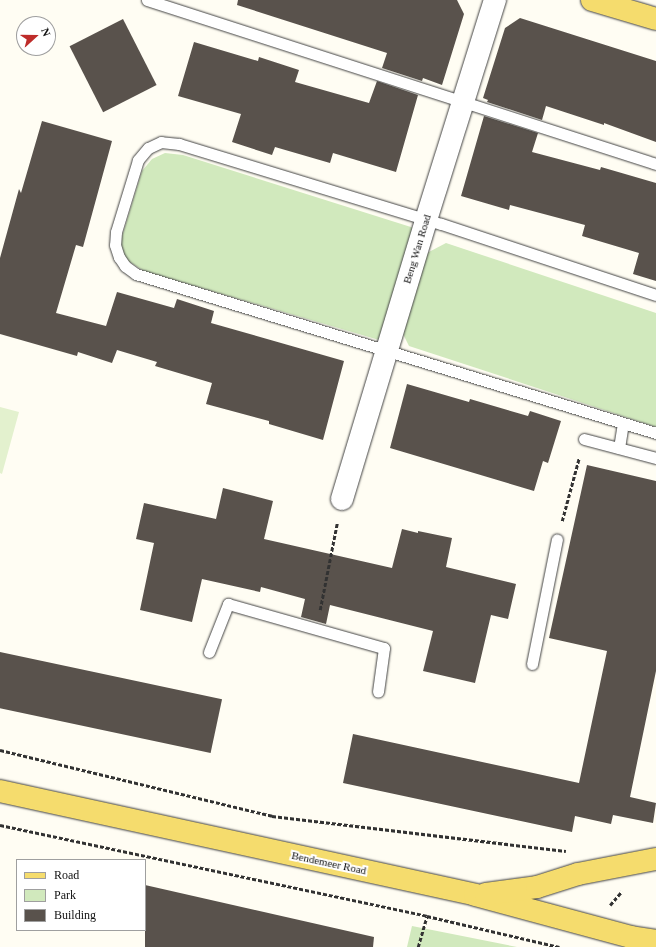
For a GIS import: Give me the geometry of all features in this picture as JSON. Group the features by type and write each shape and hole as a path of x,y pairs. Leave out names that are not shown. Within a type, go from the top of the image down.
{"main road":[{"path":"592,0 656,19"},
{"name":"Bendemeer Road","path":"0,791 475,895 631,936 656,941"},
{"path":"475,895 537,887 578,874 656,858"}],"street":[{"name":"Beng Wan Road","path":"342,499 426,220 496,0"}],"lane":[{"path":"147,0 656,164"},
{"path":"656,295 426,220 179,144 161,142 148,148 138,160 118,224 115,244 119,257 126,266 136,274 656,433"},
{"path":"618,448 623,423"},
{"path":"584,439 656,458"},
{"path":"532,664 557,539"},
{"path":"209,652 228,604 384,648 378,692"}],"path":[{"path":"557,539 584,439"},
{"path":"316,628 342,499"},
{"path":"0,750 272,816 572,851"},
{"path":"0,825 427,916 559,947"},
{"path":"418,947 427,916"}],"green space":[{"path":"165,153 183,155 414,228 379,340 144,271 125,259 120,243 142,171 152,159"},
{"path":"446,243 656,313 656,427 409,346 400,328 427,253"},
{"path":"0,407 19,412 2,474 0,473"},
{"path":"412,926 517,947 407,947"}],"building":[{"path":"238,0 457,0 464,14 442,85 423,78 422,81 382,68 387,53 237,5"},
{"path":"520,18 656,61 656,142 604,123 604,125 546,106 542,120 487,102 488,100 483,98 505,28"},
{"path":"123,19 157,85 103,112 70,46"},
{"path":"194,42 258,61 259,57 299,70 295,82 369,103 377,81 418,95 396,172 333,153 330,163 275,147 272,155 232,142 241,114 178,96"},
{"path":"484,116 538,133 532,152 600,170 601,167 656,183 656,281 633,274 639,253 582,236 585,225 510,205 509,210 461,196"},
{"path":"42,121 112,141 83,247 76,245 56,313 106,326 117,292 174,308 177,299 214,311 211,323 344,361 323,440 269,424 269,421 206,404 212,383 155,366 157,362 117,350 112,363 78,352 77,356 0,334 0,258 19,189 21,193"},
{"path":"407,384 469,402 470,399 528,416 530,411 561,421 548,463 543,461 534,491 390,448"},
{"path":"587,465 656,481 656,671 630,797 656,803 653,823 613,815 611,824 575,816 572,832 343,783 353,734 579,783 607,651 549,638"},
{"path":"223,488 273,501 264,539 392,568 402,529 418,533 418,531 452,538 446,567 516,584 508,619 491,615 475,683 423,671 433,631 330,605 326,624 301,617 305,599 261,587 260,592 202,579 192,622 140,610 154,543 136,539 144,503 216,519"},
{"path":"0,652 222,699 211,753 0,708"},
{"path":"146,885 374,937 373,947 145,947"}]}
